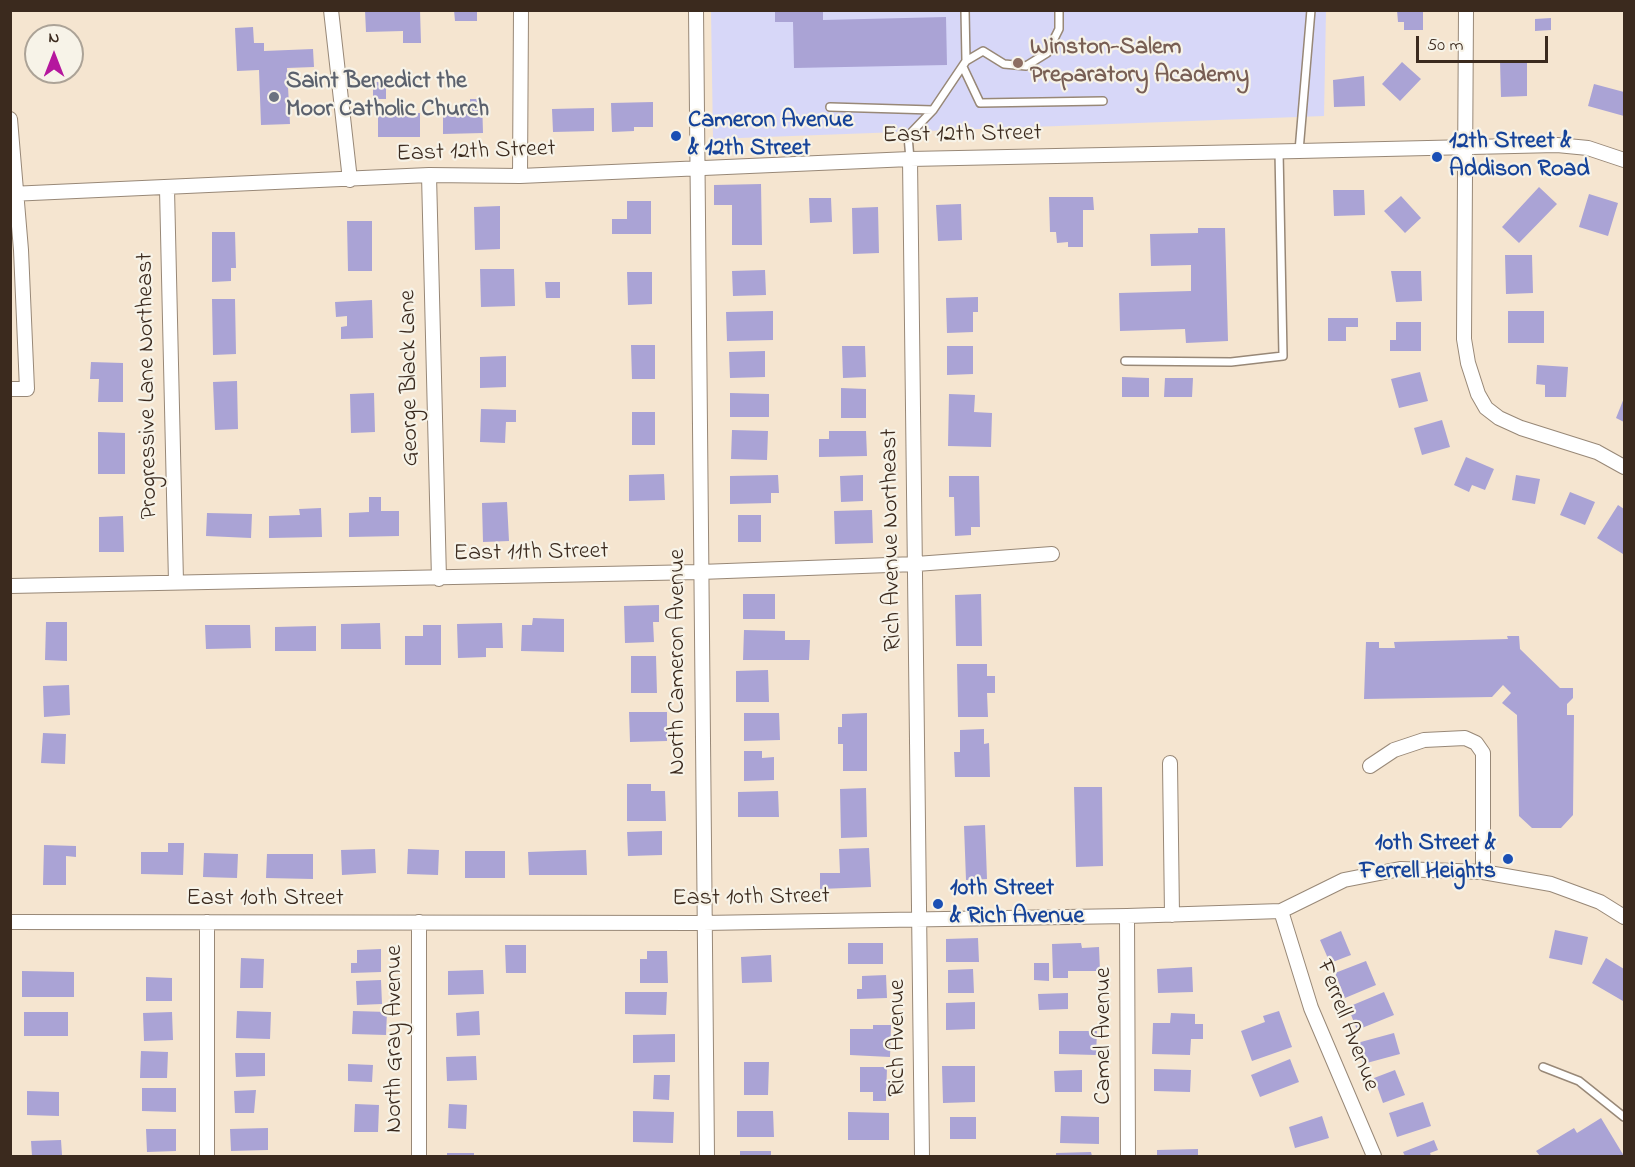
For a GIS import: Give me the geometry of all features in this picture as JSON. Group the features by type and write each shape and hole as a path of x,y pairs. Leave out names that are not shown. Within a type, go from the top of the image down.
{"street":[{"path":"331,10 350,180"},
{"path":"520,176 521,10"},
{"name":"North Cameron Avenue","path":"696,10 707,1156"},
{"path":"1466,10 1464,339 1468,363 1478,394 1486,408 1498,418 1521,428 1597,452 1624,467"},
{"path":"10,119 27,389 10,389"},
{"name":"East 12th Street","path":"14,194 166,189 429,175 520,176 699,166 910,159 1557,145 1588,148 1624,160"},
{"name":"Rich Avenue Northeast","path":"910,159 921,920"},
{"name":"George Black Lane","path":"429,175 439,579"},
{"name":"Progressive Lane Northeast","path":"166,189 176,582"},
{"name":"East 11th Street","path":"10,586 700,572 916,564 1052,554"},
{"path":"1370,766 1394,750 1424,740 1465,738 1476,743 1483,753 1483,872"},
{"path":"1170,764 1172,915"},
{"name":"East 10th Street","path":"10,922 703,923 1127,916 1281,911 1344,880 1372,872 1400,869 1483,872 1576,892 1620,915"},
{"name":"Ferrell Avenue","path":"1281,911 1311,1008 1374,1156"},
{"name":"Camel Avenue","path":"1127,916 1128,1156"},
{"name":"Rich Avenue","path":"921,920 922,1156"},
{"path":"207,922 207,1156"},
{"name":"North Gray Avenue","path":"419,922 419,1156"}],"lane":[{"path":"965,10 965,64 980,104 1103,101"},
{"path":"910,159 908,136 933,110 965,64 983,51 1004,64 1026,66 1047,53 1059,29 1059,10"},
{"path":"1299,151 1311,10"},
{"path":"830,107 933,110"},
{"path":"1125,361 1231,362 1283,356 1279,151"},
{"path":"1543,1067 1578,1081 1624,1117"}],"shaded area":[{"name":"Winston-Salem Preparatory Academy","path":"711,11 1326,11 1324,116 713,139"}],"building":[{"path":"365,10 420,10 421,43 403,43 403,31 366,32"},
{"path":"454,10 477,10 477,21 455,21"},
{"path":"775,10 823,10 823,20 946,17 947,65 794,68 793,22 775,22"},
{"path":"1397,10 1423,10 1423,30 1404,30 1404,22 1398,22"},
{"path":"1551,18 1551,30 1535,31 1535,19"},
{"name":"Saint Benedict the Moor Catholic Church","path":"253,27 254,43 264,43 264,51 313,49 314,67 287,68 290,124 261,125 259,70 237,71 235,28"},
{"path":"1500,61 1527,61 1527,96 1501,97"},
{"path":"1402,62 1421,79 1400,101 1382,84"},
{"path":"1364,76 1365,106 1334,107 1333,80"},
{"path":"373,82 386,82 386,99 373,99"},
{"path":"1594,84 1624,92 1624,116 1588,106"},
{"path":"470,99 482,99 483,133 443,134 443,110 470,110"},
{"path":"653,102 653,127 634,127 634,131 612,132 611,103"},
{"path":"594,108 594,131 553,132 552,109"},
{"path":"420,113 420,137 378,137 378,114"},
{"path":"761,184 762,245 732,245 732,205 714,205 714,185"},
{"path":"1539,187 1557,204 1519,243 1502,227"},
{"path":"1333,190 1364,190 1365,215 1334,216"},
{"path":"1589,194 1618,203 1608,236 1579,227"},
{"path":"1401,196 1421,218 1405,233 1384,211"},
{"path":"1049,197 1093,197 1094,210 1083,210 1083,247 1068,247 1068,242 1057,243 1056,232 1050,232"},
{"path":"809,198 831,198 832,222 810,223"},
{"path":"627,201 651,201 651,234 612,234 612,219 627,219"},
{"path":"961,204 962,240 938,241 936,205"},
{"path":"500,206 500,249 475,250 474,207"},
{"path":"878,207 879,253 853,254 852,208"},
{"path":"347,221 372,221 372,271 348,271"},
{"path":"1198,228 1225,228 1228,341 1186,343 1185,329 1120,331 1119,293 1191,291 1191,265 1151,266 1150,234 1198,233"},
{"path":"212,232 235,232 236,268 231,268 231,281 212,282"},
{"path":"1505,255 1532,255 1533,293 1506,294"},
{"path":"480,269 514,269 515,306 481,307"},
{"path":"765,270 766,295 733,296 732,271"},
{"path":"1391,271 1421,271 1422,301 1396,302"},
{"path":"627,272 652,272 652,304 628,305"},
{"path":"545,282 560,282 560,298 546,298"},
{"path":"978,297 978,312 973,312 973,332 947,333 946,298"},
{"path":"212,299 235,299 236,354 213,355"},
{"path":"372,300 373,338 341,339 341,327 347,326 347,316 336,317 335,302"},
{"path":"773,311 773,340 727,341 726,312"},
{"path":"1508,311 1544,311 1544,343 1508,343"},
{"path":"1328,318 1358,318 1358,327 1346,327 1346,341 1328,341"},
{"path":"1396,322 1421,322 1421,351 1390,351 1390,340 1396,340"},
{"path":"631,345 655,345 655,379 632,379"},
{"path":"842,346 865,346 866,377 843,378"},
{"path":"947,346 973,346 973,374 947,375"},
{"path":"765,351 765,377 730,378 729,352"},
{"path":"506,356 506,387 480,388 480,357"},
{"path":"91,362 123,363 123,402 98,402 99,379 90,379"},
{"path":"1537,365 1568,367 1566,397 1545,397 1545,385 1536,384"},
{"path":"1420,372 1428,401 1399,408 1391,379"},
{"path":"1122,377 1149,378 1149,397 1122,397"},
{"path":"1165,378 1193,378 1192,397 1164,397"},
{"path":"237,381 238,429 215,430 213,382"},
{"path":"841,388 866,389 866,418 841,418"},
{"path":"374,393 375,432 351,433 350,394"},
{"path":"730,393 769,394 769,417 730,417"},
{"path":"949,394 975,395 974,412 992,413 991,447 948,446"},
{"path":"1624,398 1624,422 1616,418"},
{"path":"481,409 516,410 516,422 506,422 505,443 480,442"},
{"path":"632,412 655,412 655,445 632,445"},
{"path":"1442,420 1450,447 1422,455 1414,428"},
{"path":"732,430 768,431 767,460 731,459"},
{"path":"829,431 866,431 867,456 819,457 819,439 829,439"},
{"path":"98,432 125,433 125,474 98,474"},
{"path":"1466,457 1494,469 1485,490 1472,485 1469,492 1454,485"},
{"path":"664,474 665,500 629,501 629,475"},
{"path":"778,475 779,493 771,493 771,503 730,504 730,476"},
{"path":"863,475 863,501 841,502 840,476"},
{"path":"1516,475 1540,479 1535,504 1512,500"},
{"path":"949,476 979,476 980,527 971,527 971,535 955,536 954,497 949,497"},
{"path":"1570,492 1595,502 1585,525 1560,515"},
{"path":"369,497 381,497 381,511 399,511 399,536 349,537 349,513 369,512"},
{"path":"507,502 509,541 483,542 482,503"},
{"path":"1618,505 1624,509 1623,554 1597,538"},
{"path":"321,508 322,537 269,538 269,516 300,515 299,509"},
{"path":"872,510 873,543 835,544 834,511"},
{"path":"207,513 252,514 251,538 206,536"},
{"path":"738,515 761,515 761,542 738,542"},
{"path":"123,516 124,552 99,552 99,517"},
{"path":"743,594 775,594 775,619 743,619"},
{"path":"981,594 982,646 956,646 955,595"},
{"path":"659,605 659,622 653,622 654,642 625,643 624,606"},
{"path":"533,618 564,619 564,652 521,651 522,625 532,625"},
{"path":"46,622 67,622 67,661 45,660"},
{"path":"380,623 381,649 341,649 341,624"},
{"path":"502,623 503,648 486,648 486,657 458,658 457,624"},
{"path":"205,625 250,625 251,648 206,649"},
{"path":"423,625 441,625 441,665 405,665 405,636 423,636"},
{"path":"316,626 316,651 275,651 275,627"},
{"path":"744,630 785,631 785,640 810,640 809,660 743,660"},
{"path":"1507,636 1519,636 1520,649 1560,688 1573,688 1573,698 1567,704 1567,715 1574,715 1573,815 1561,828 1532,828 1519,816 1517,715 1502,703 1511,693 1503,685 1492,697 1364,699 1366,642 1379,642 1379,648 1395,648 1394,642 1508,639"},
{"path":"631,656 656,656 657,693 631,693"},
{"path":"957,664 987,664 987,676 995,676 995,693 987,693 988,717 958,717"},
{"path":"768,670 769,702 736,702 736,671"},
{"path":"69,685 70,715 44,717 43,686"},
{"path":"629,712 667,712 667,741 630,742"},
{"path":"744,713 779,713 780,740 744,741"},
{"path":"867,713 867,771 843,771 843,744 838,744 838,727 842,727 842,714"},
{"path":"984,729 984,744 989,743 990,777 955,777 954,752 960,752 960,730"},
{"path":"43,733 66,734 65,764 41,763"},
{"path":"744,751 762,751 762,758 774,757 774,780 744,781"},
{"path":"627,784 651,784 651,791 665,791 666,821 627,821"},
{"path":"1074,787 1102,787 1103,866 1076,867"},
{"path":"866,788 867,837 841,838 840,789"},
{"path":"778,791 779,817 738,817 738,792"},
{"path":"985,825 987,879 966,880 964,826"},
{"path":"662,831 662,855 628,856 627,832"},
{"path":"168,843 184,843 183,875 141,874 141,852 168,852"},
{"path":"44,845 76,846 76,857 66,856 66,885 43,885"},
{"path":"869,848 871,887 820,889 820,873 840,873 839,849"},
{"path":"375,849 376,873 342,875 341,850"},
{"path":"408,849 439,850 438,875 407,874"},
{"path":"586,850 587,875 529,875 528,852"},
{"path":"465,851 505,851 505,878 465,878"},
{"path":"204,853 238,854 237,878 203,877"},
{"path":"267,854 313,854 313,879 266,878"},
{"path":"1555,930 1588,937 1582,965 1549,958"},
{"path":"1341,931 1351,955 1330,963 1320,940"},
{"path":"978,938 979,962 946,962 946,939"},
{"path":"848,943 883,943 883,964 848,964"},
{"path":"1081,943 1082,948 1099,947 1100,971 1068,971 1068,978 1053,978 1052,944"},
{"path":"505,945 526,945 526,973 506,973"},
{"path":"381,949 381,972 351,973 351,963 357,963 357,950"},
{"path":"647,951 667,951 668,983 640,983 640,959 647,959"},
{"path":"771,955 772,982 742,983 741,957"},
{"path":"241,958 264,959 263,988 240,988"},
{"path":"1606,958 1624,969 1623,1001 1592,983"},
{"path":"1366,961 1376,985 1345,998 1335,973"},
{"path":"1034,963 1049,963 1049,981 1034,980"},
{"path":"1192,967 1193,992 1158,993 1157,969"},
{"path":"973,969 974,993 948,993 948,970"},
{"path":"483,970 484,994 448,995 448,971"},
{"path":"22,971 74,972 74,997 22,997"},
{"path":"886,975 887,998 857,999 857,989 862,989 862,976"},
{"path":"146,977 172,978 172,1001 146,1001"},
{"path":"381,980 382,1004 357,1005 356,981"},
{"path":"625,992 667,992 666,1015 625,1014"},
{"path":"1384,992 1394,1015 1357,1030 1348,1007"},
{"path":"1068,993 1068,1009 1039,1010 1038,994"},
{"path":"975,1002 975,1029 946,1030 946,1003"},
{"path":"237,1011 271,1012 270,1039 236,1038"},
{"path":"353,1011 387,1012 386,1035 352,1034"},
{"path":"479,1011 480,1035 457,1036 456,1013"},
{"path":"1279,1011 1292,1047 1252,1061 1241,1031 1265,1022 1263,1016"},
{"path":"24,1012 68,1012 68,1036 24,1036"},
{"path":"172,1012 173,1040 144,1041 143,1013"},
{"path":"1171,1013 1195,1014 1195,1024 1203,1024 1203,1039 1191,1039 1190,1055 1152,1054 1153,1023 1170,1023"},
{"path":"873,1025 891,1025 890,1057 850,1055 850,1029 873,1029"},
{"path":"1059,1031 1097,1031 1096,1055 1059,1054"},
{"path":"1394,1033 1400,1054 1363,1064 1357,1043"},
{"path":"675,1034 675,1062 633,1063 633,1035"},
{"path":"141,1051 168,1052 167,1078 140,1078"},
{"path":"235,1053 265,1053 265,1076 236,1077"},
{"path":"476,1056 477,1080 447,1081 446,1057"},
{"path":"1290,1059 1299,1082 1260,1097 1251,1075"},
{"path":"744,1062 769,1062 768,1095 744,1095"},
{"path":"348,1064 373,1065 372,1082 348,1081"},
{"path":"942,1066 975,1066 975,1102 943,1103"},
{"path":"860,1067 887,1067 886,1101 873,1101 873,1092 860,1092"},
{"path":"1154,1069 1191,1070 1190,1092 1154,1091"},
{"path":"1082,1070 1082,1092 1055,1092 1054,1071"},
{"path":"1395,1070 1405,1095 1383,1103 1374,1078"},
{"path":"654,1075 670,1075 669,1100 653,1099"},
{"path":"142,1088 176,1088 176,1112 142,1111"},
{"path":"256,1090 254,1113 235,1113 234,1091"},
{"path":"27,1091 59,1092 59,1116 27,1115"},
{"path":"1423,1102 1431,1126 1397,1137 1389,1113"},
{"path":"355,1104 379,1105 378,1132 354,1132"},
{"path":"449,1104 467,1105 466,1129 448,1128"},
{"path":"633,1111 674,1112 673,1143 633,1142"},
{"path":"737,1111 773,1111 774,1137 737,1137"},
{"path":"848,1112 889,1113 889,1140 848,1140"},
{"path":"1061,1116 1099,1117 1099,1144 1060,1143"},
{"path":"1322,1116 1329,1138 1295,1148 1289,1127"},
{"path":"950,1117 976,1117 976,1139 950,1139"},
{"path":"1601,1118 1624,1156 1540,1156 1536,1151 1574,1128 1577,1133"},
{"path":"268,1128 268,1150 231,1151 230,1129"},
{"path":"146,1129 176,1129 176,1151 147,1152"},
{"path":"61,1140 62,1155 32,1156 31,1141"},
{"path":"1434,1140 1438,1150 1430,1153 1431,1156 1405,1156 1403,1152"},
{"path":"1198,1149 1198,1156 1157,1156 1157,1150"},
{"path":"740,1151 771,1151 771,1156 740,1156"},
{"path":"1091,1152 1092,1156 1056,1156 1056,1153"},
{"path":"447,1153 474,1153 474,1156 447,1156"}],"place":[{"name":"Winston-Salem Preparatory Academy","path":"1018,63"},
{"name":"Saint Benedict the Moor Catholic Church","path":"274,97"},
{"name":"Cameron Avenue & 12th Street","path":"676,136"},
{"name":"12th Street & Addison Road","path":"1437,157"},
{"name":"10th Street & Ferrell Heights","path":"1508,859"},
{"name":"10th Street & Rich Avenue","path":"938,904"}]}
